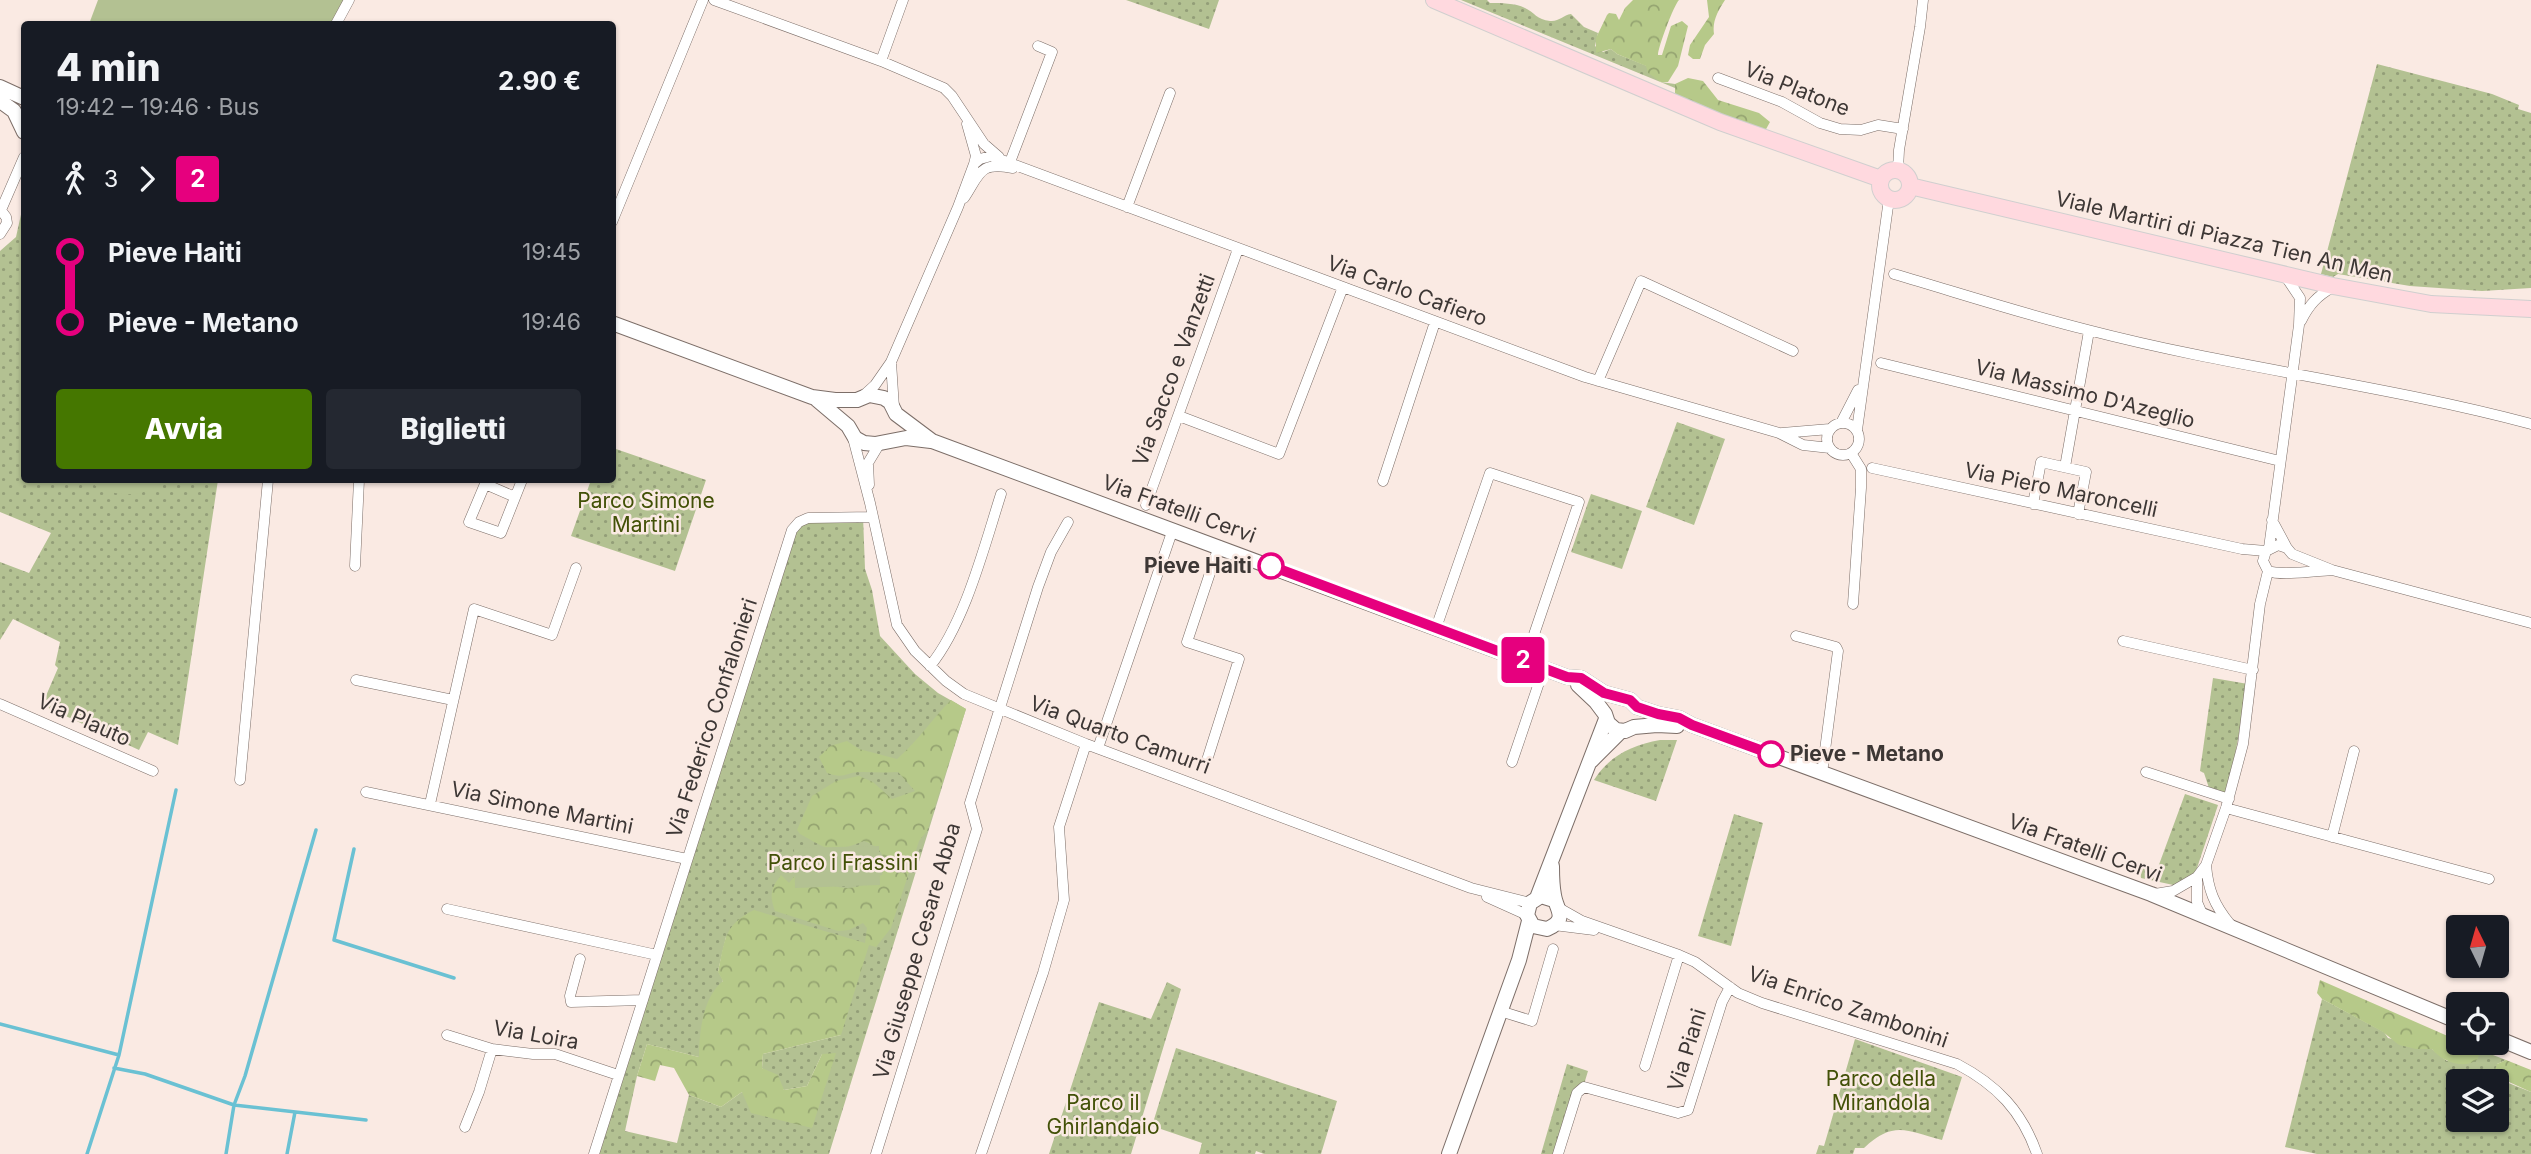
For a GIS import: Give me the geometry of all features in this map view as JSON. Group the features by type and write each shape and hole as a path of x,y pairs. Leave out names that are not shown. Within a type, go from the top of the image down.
{"main road":[{"path":"1434,0 1720,122 1881,180"},
{"path":"0,87 21,97"},
{"path":"0,101 21,119"},
{"path":"1890,170 1898,170 1906,174 1910,186 1903,198 1889,199 1882,193 1881,180 1890,170"},
{"name":"Viale Martiri di Piazza Tien An Men","path":"1910,186 2286,277 2431,304 2531,309"},
{"name":"Via Fratelli Cervi","path":"616,324 812,397 835,400 859,399 869,395 884,398 895,411 932,441"},
{"name":"Via Fratelli Cervi","path":"812,397 864,443 906,438 932,441 1567,677 1588,692 1611,727 1627,729 1692,725"},
{"path":"850,430 849,412 859,399"},
{"path":"882,442 893,433 897,421 895,411"},
{"name":"Via Fratelli Cervi","path":"1567,677 1581,678 1599,690 1630,700 1637,707 1679,718 2151,894 2446,1017"},
{"path":"1449,1154 1519,960 1531,909 1552,862 1609,705 1621,698"},
{"path":"1588,764 1639,718 1637,707"},
{"path":"1519,960 1529,943 1560,917 1552,862"},
{"path":"1531,909 1546,896 1557,904"},
{"path":"1531,909 1538,928 1549,927"},
{"path":"2509,1043 2531,1052"}],"street":[{"path":"338,21 349,0"},
{"path":"616,212 704,0"},
{"path":"714,0 881,61 944,88 984,144 999,157"},
{"path":"881,61 903,0"},
{"path":"1898,170 1923,0"},
{"path":"1010,162 1052,52 1038,46"},
{"name":"Via Platone","path":"1718,78 1782,102 1819,123 1840,129 1861,130 1878,125 1903,129"},
{"path":"1126,207 1170,93"},
{"path":"966,120 976,156 974,164"},
{"path":"974,164 986,157 999,157"},
{"name":"Via Carlo Cafiero","path":"999,157 1238,249 1598,381 1779,433 1803,445 1830,449"},
{"path":"0,234 7,223 1,210 21,164"},
{"name":"Via Carlo Cafiero","path":"859,399 875,385 891,362 974,164"},
{"name":"Via Carlo Cafiero","path":"958,207 981,171 989,166 1027,170"},
{"path":"1857,430 1850,424 1841,423 1830,429 1827,438 1830,449 1841,455 1851,453 1860,442 1857,430 1863,377 1889,199"},
{"name":"Via Sacco e Vanzetti","path":"1146,505 1238,249"},
{"path":"1894,274 2089,331 2450,404 2531,424"},
{"path":"2277,573 2266,553 2293,374 2300,298 2286,277"},
{"path":"1598,381 1641,281 1793,351"},
{"path":"2299,324 2309,305 2333,286"},
{"path":"1179,416 1279,454 1343,287"},
{"path":"1383,481 1435,322"},
{"path":"2065,467 2089,331"},
{"name":"Via Carlo Cafiero","path":"891,362 895,411"},
{"name":"Via Massimo D'Azeglio","path":"1881,363 2280,461"},
{"path":"1841,423 1863,377"},
{"name":"Via Carlo Cafiero","path":"1779,433 1830,429"},
{"name":"Via Quarto Camurri","path":"850,430 870,503 894,619 906,641 930,666 964,694 1086,744 1531,909"},
{"name":"Via Quarto Camurri","path":"870,503 868,463 882,442"},
{"path":"1851,453 1861,470 1853,604"},
{"path":"2033,504 2041,462 2065,467 2086,472 2078,514"},
{"name":"Via Piero Maroncelli","path":"1872,468 2242,549 2266,553 2278,545 2290,551"},
{"path":"1436,628 1490,473 1578,502 1525,661"},
{"path":"240,780 268,483"},
{"path":"355,566 359,483"},
{"path":"515,497 485,484 469,522 501,533 521,483"},
{"path":"930,666 939,655 958,619 1001,494"},
{"name":"Via Federico Confalonieri","path":"594,1154 792,530 799,522 808,518 873,517"},
{"path":"2151,894 2173,891 2197,877 2206,864 2227,803 2244,744 2260,604 2277,573 2292,564 2290,551 2272,520"},
{"name":"Via Giuseppe Cesare Abba","path":"876,1154 977,829 970,803 1038,587 1052,552 1069,522"},
{"path":"1098,748 1173,529"},
{"path":"1208,757 1238,659 1187,642 1219,546"},
{"path":"2290,551 2332,570 2531,623"},
{"name":"Via Simone Martini","path":"430,804 474,609 552,635 576,568"},
{"path":"2277,573 2332,570"},
{"path":"1796,635 1836,647 1838,651 1822,773"},
{"path":"2123,640 2253,670"},
{"path":"1512,762 1544,668"},
{"path":"356,680 453,700"},
{"name":"Via Plauto","path":"0,704 153,771"},
{"path":"981,1154 1043,973 1064,900 1059,827 1086,744"},
{"path":"2332,837 2354,751"},
{"path":"2146,772 2227,803 2332,837 2489,879"},
{"name":"Via Simone Martini","path":"366,792 687,859"},
{"path":"2206,864 2211,895 2218,910 2234,929"},
{"path":"2197,877 2197,902 2203,916"},
{"name":"Via Enrico Zambonini","path":"1557,904 1582,921 1695,962 1730,988 1762,1003 1957,1064 1994,1086 2011,1104 2029,1131 2037,1154"},
{"path":"447,909 657,955"},
{"name":"Via Enrico Zambonini","path":"1549,927 1615,933"},
{"path":"1500,1011 1531,1021 1553,949"},
{"path":"1645,1066 1679,955"},
{"path":"580,958 570,996 571,1002 579,1004 643,1000"},
{"name":"Via Piani","path":"1558,1154 1577,1093 1584,1087 1678,1114 1688,1110 1722,1002 1730,988"},
{"name":"Via Loira","path":"447,1035 492,1049 555,1054 618,1075"},
{"path":"465,1127 492,1049"}],"green space":[{"path":"98,0 349,0 338,21 90,21"},
{"path":"1126,0 1219,0 1209,29"},
{"path":"1461,0 1487,0 1490,3 1517,5 1550,21 1571,14 1584,27 1598,33 1595,46 1603,52 1611,49 1647,66 1661,82 1675,84 1675,88"},
{"path":"1633,0 1679,0 1658,55 1662,55 1671,26 1682,21 1688,26 1678,66 1668,82 1661,82 1648,73 1646,66 1611,49 1596,53 1596,38 1607,15 1616,14 1619,20"},
{"path":"1707,0 1725,0 1715,20 1714,34 1705,45 1700,59 1693,59 1688,55 1690,45 1709,17"},
{"path":"2377,64 2492,94 2531,113 2531,288 2482,291 2410,286 2338,274 2333,277 2321,274"},
{"path":"1688,78 1703,81 1718,100 1759,113 1770,122 1765,131 1675,99 1675,84"},
{"path":"21,214 21,483 218,483 178,745 148,732 139,750 42,705 58,668 55,665 60,642 13,619 0,640 0,562 29,573 51,533 0,512 0,251 16,237"},
{"path":"1677,422 1725,439 1694,525 1646,507"},
{"name":"Parco Simone Martini","path":"616,449 706,480 675,571 571,536 590,483 616,483"},
{"path":"92,483 161,483 137,494 116,493"},
{"path":"1591,494 1642,511 1622,569 1571,552"},
{"name":"Parco i Frassini","path":"863,516 865,569 872,590 880,636 915,674 938,693 966,709 829,1154 594,1154 799,522","holes":["726,937 841,1035 763,1054 762,1068 784,1090 807,1086 822,1054 812,1127 742,1092 721,1107 689,1095 677,1143 625,1131 647,1044 699,1057 723,980 718,971"]},
{"path":"2213,678 2248,684 2231,777 2225,794 2209,788 2204,773 2200,771"},
{"path":"951,700 966,709 927,831 919,841 891,928 876,947 869,945 841,1035 763,1054 762,1068 778,1075 784,1090 807,1086 822,1054 836,1053 812,1128 751,1113 742,1092 721,1107 689,1095 674,1068 660,1065 655,1081 637,1076 647,1044 699,1057 701,1026 707,1005 723,981 718,972 724,943 736,922 754,910 865,943 867,928 863,923 849,930 838,931 775,911 773,888 781,875 789,883 798,872 829,885 846,888 862,885 882,875 884,858 870,843 864,841 831,849 800,834 797,830 812,796 836,781 859,776 873,782 892,799 915,791 898,772 857,772 838,776 827,773 819,757 830,746 847,741 859,749 897,759"},
{"path":"1660,740 1677,740 1656,801 1594,780 1607,764 1622,753"},
{"path":"2185,794 2218,805 2195,874 2178,886 2141,878 2139,865 2157,870"},
{"path":"1734,814 1763,823 1731,946 1698,936"},
{"name":"Parco i Frassini","path":"879,846 880,885 795,888 794,848"},
{"path":"2320,980 2446,1035 2446,1055 2479,1055 2478,1059 2467,1064 2454,1063 2442,1058 2432,1049 2399,1045 2383,1032 2322,999 2317,993"},
{"name":"Parco il Ghirlandaio","path":"1167,982 1181,989 1131,1154 1049,1154 1099,1002 1151,1019"},
{"path":"2322,999 2384,1032 2388,1038 2432,1049 2447,1061 2472,1055 2493,1055 2506,1060 2497,1064 2498,1069 2446,1069 2446,1132 2509,1132 2509,1083 2531,1092 2531,1154 2317,1154 2285,1147"},
{"name":"Parco della Mirandola","path":"1855,1039 1962,1077 1942,1140 1901,1130 1884,1134 1864,1148 1855,1148 1853,1154 1816,1154 1819,1145 1824,1146"},
{"path":"1176,1048 1337,1101 1321,1154 1264,1154 1256,1151 1255,1154 1199,1154 1202,1143 1152,1126"},
{"path":"2506,1060 2531,1070 2531,1092 2509,1082 2509,1069 2495,1069 2497,1064"},
{"path":"1567,1064 1588,1071 1563,1154 1541,1154"}],"waterway":[{"path":"87,1154 119,1055 176,790"},
{"path":"114,1068 145,1074 234,1105 245,1076 316,830"},
{"path":"354,849 334,940 454,978"},
{"path":"0,1024 119,1055"},
{"path":"226,1154 234,1105 366,1120"},
{"path":"287,1154 295,1112"}],"bus line":[{"name":"2","path":"1271,566 1567,677 1581,678 1604,693 1634,702 1637,707 1679,718 1771,754"}],"place":[{"name":"Pieve Haiti","path":"1271,566"},
{"name":"Pieve - Metano","path":"1771,754"}]}
